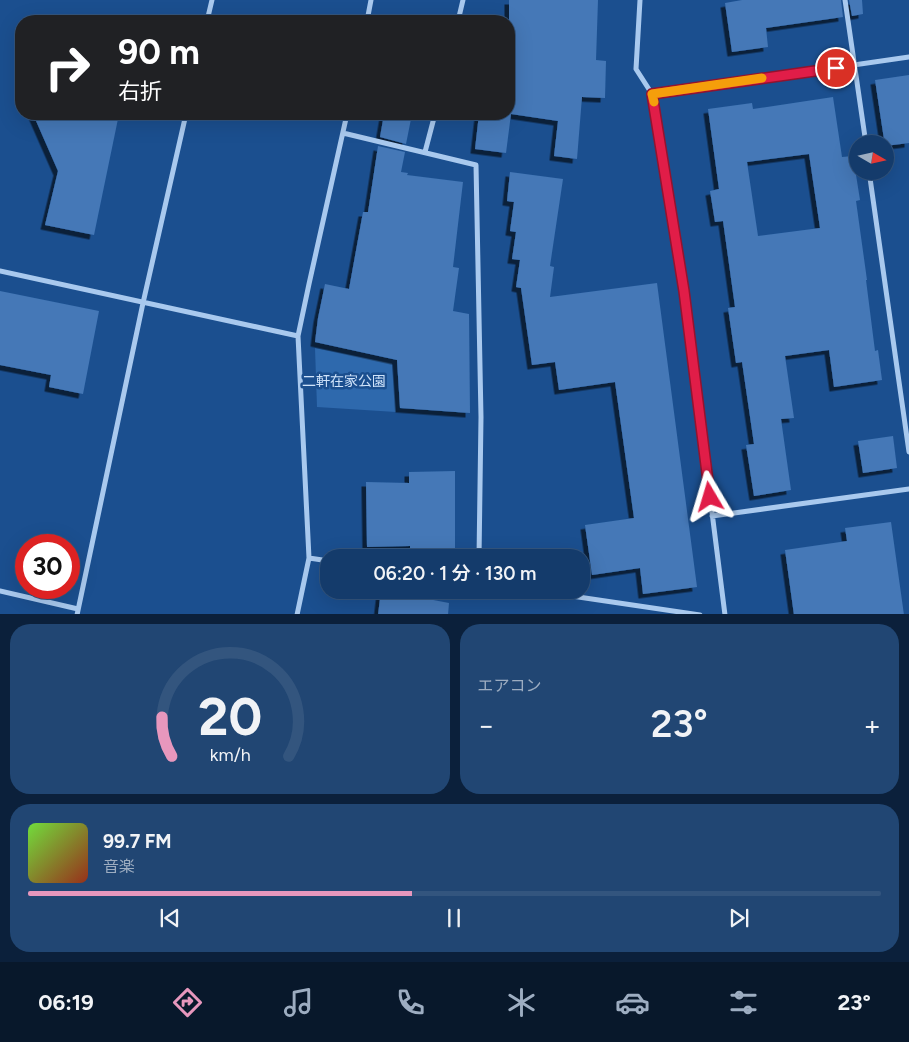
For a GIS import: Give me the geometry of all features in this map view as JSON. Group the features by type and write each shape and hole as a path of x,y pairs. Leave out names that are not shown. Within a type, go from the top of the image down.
{"street":[{"path":"208,15 212,0"},
{"path":"367,15 371,0"},
{"path":"459,15 463,0"},
{"path":"640,0 636,69 652,94 684,291 725,614"},
{"path":"845,0 865,135"},
{"path":"652,94 909,57"},
{"path":"0,591 78,612 143,303 185,120"},
{"path":"297,614 309,558 298,336 346,120"},
{"path":"425,152 433,120"},
{"path":"343,133 476,165 481,417 479,549"},
{"path":"870,180 909,452"},
{"path":"0,271 298,336"},
{"path":"712,516 909,489"},
{"path":"309,558 320,560"},
{"path":"590,598 700,614"}],"green space":[{"name":"二軒在家公園","path":"315,348 392,363 396,412 317,407"}],"building":[{"path":"509,0 598,0 596,60 606,61 605,98 582,97 577,159 554,156 558,121 515,115 515,15 509,15"},
{"path":"742,0 841,0 843,17 766,28 768,47 732,52 725,3"},
{"path":"849,0 862,0 863,14 852,16"},
{"path":"909,75 909,143 894,145 894,135 883,135 875,80"},
{"path":"833,97 842,157 849,156 849,180 857,180 860,200 856,201 875,351 878,350 882,380 834,387 829,350 785,356 794,418 781,419 791,490 754,496 746,445 754,444 742,362 736,363 728,308 735,307 723,221 715,222 710,191 719,189 708,109 752,103 753,109","holes":["809,154 820,228 758,236 747,162"]},
{"path":"36,120 118,120 94,235 45,225 58,171"},
{"path":"383,120 411,120 406,144 380,137"},
{"path":"478,120 510,120 506,153 475,149"},
{"path":"378,146 405,152 401,172 408,173 407,175 463,182 453,267 459,268 453,311 469,314 470,413 400,408 397,360 315,342 325,284 349,289 363,212 368,212"},
{"path":"510,172 563,179 550,266 554,267 550,297 657,283 697,587 643,594 640,568 592,575 590,549 588,549 585,525 634,518 615,382 559,390 555,362 532,365 521,288 516,287 520,260 512,259 516,232 510,231 514,202 507,201"},
{"path":"0,291 99,311 83,394 49,387 51,375 0,365"},
{"path":"893,436 897,468 863,473 858,441"},
{"path":"455,471 455,549 410,549 410,546 367,547 366,482 409,483 409,472"},
{"path":"891,522 904,614 794,614 785,550 847,541 845,528"},
{"path":"380,599 428,599 449,603 448,614 378,614"}],"slow traffic":[{"path":"654,102 652,94 762,78"}],"route":[{"path":"710,497 684,291 652,94 836,68"}]}
